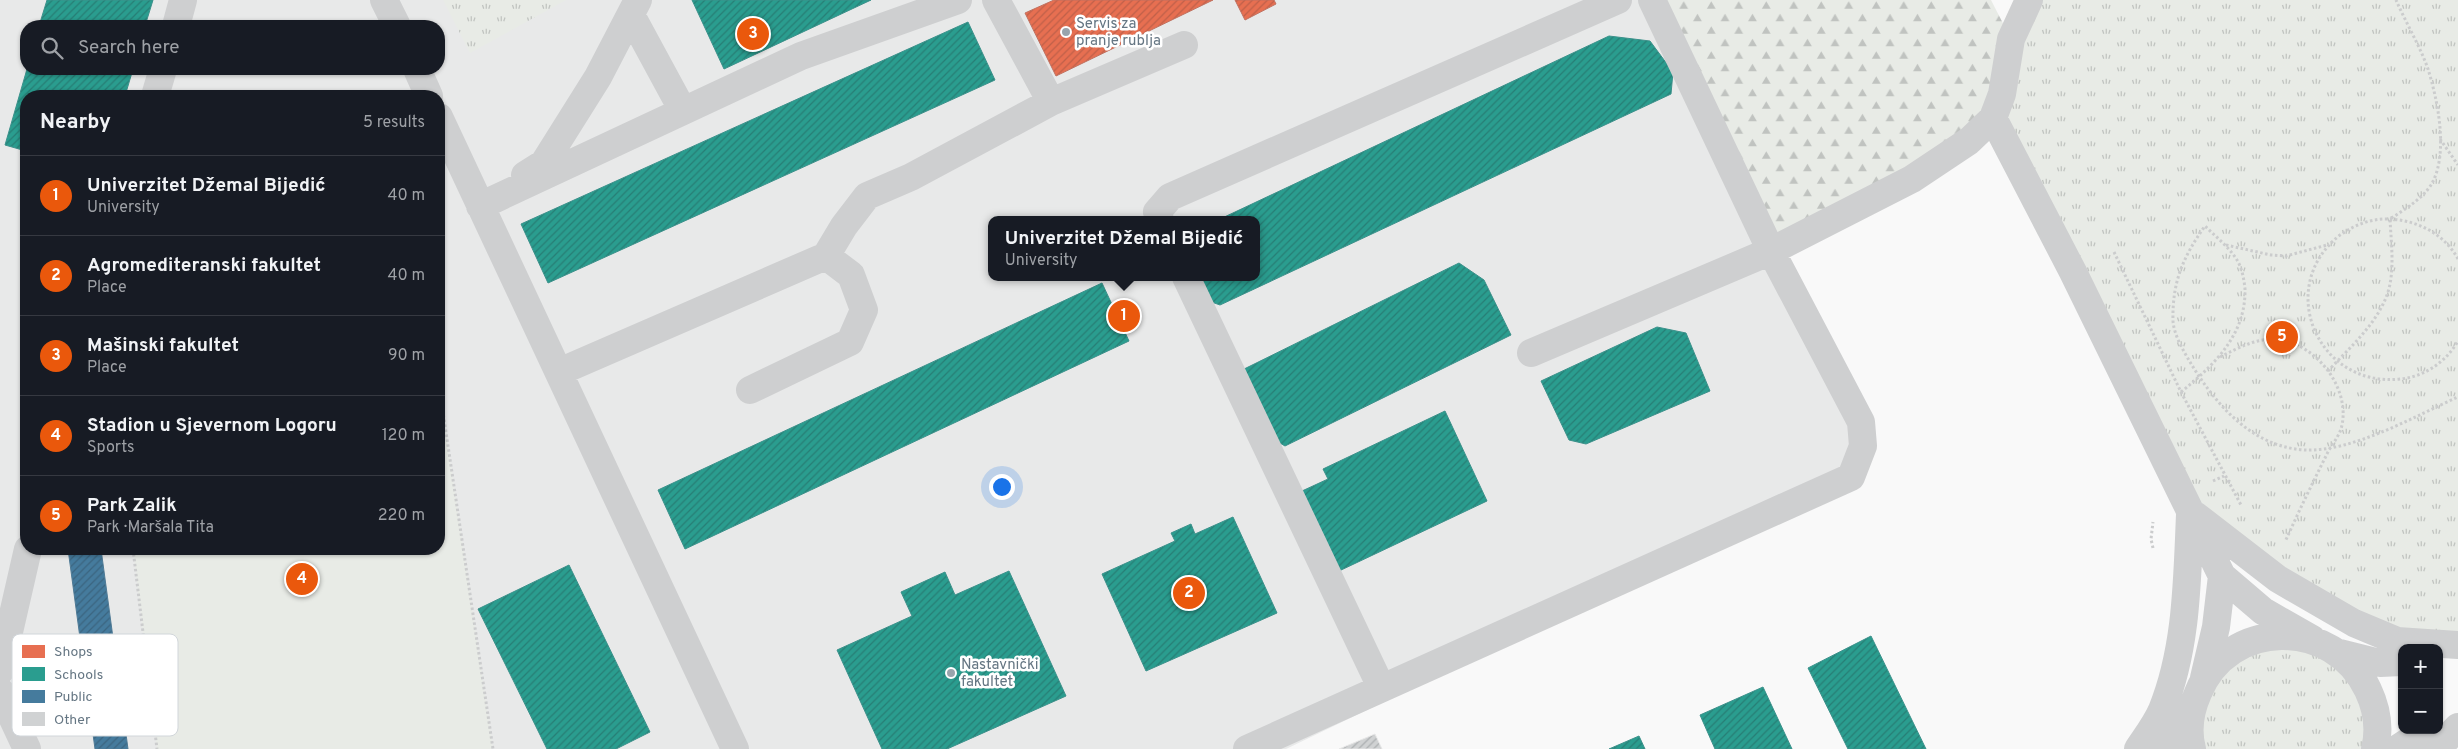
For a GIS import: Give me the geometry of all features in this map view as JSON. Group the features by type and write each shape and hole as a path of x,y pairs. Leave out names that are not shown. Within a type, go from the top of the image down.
{"street":[{"path":"178,20 183,0"},
{"path":"384,0 394,20"},
{"path":"480,206 801,56 958,0"},
{"path":"996,0 1051,102"},
{"path":"1158,216 1157,212 1170,197 1618,0"},
{"path":"1247,749 1850,476 1863,446 1861,422 1771,251 1652,0"},
{"path":"1531,352 1771,251 1912,179 1969,141 1993,118 2002,94 2011,39 2029,0"},
{"path":"634,7 683,111"},
{"path":"480,206 544,163 598,77 634,7"},
{"path":"559,372 826,256 844,226 867,196 911,177 1051,102 1184,45"},
{"path":"158,90 161,75"},
{"path":"419,75 426,90"},
{"path":"1993,118 2077,281 2222,576 2263,611 2340,653 2380,663 2398,662"},
{"path":"445,130 735,749"},
{"path":"750,390 850,342 864,310 851,275 826,256"},
{"path":"1188,281 1381,687"},
{"path":"2190,511 2278,580 2354,624 2397,641 2458,645"},
{"path":"2138,749 2161,712 2178,663 2186,596 2190,511"},
{"path":"0,671 27,555"},
{"path":"2168,749 2192,708 2203,680 2216,628 2222,576"},
{"path":"2203,680 2224,656 2250,641 2280,635 2312,639"},
{"path":"2443,654 2458,649"},
{"path":"2340,653 2362,676 2375,705 2378,737 2375,749"},
{"path":"0,691 12,717"},
{"path":"2192,708 2189,738 2192,749"},
{"path":"2443,721 2458,712"},
{"path":"714,749 722,720"},
{"path":"2437,749 2458,727"},
{"path":"2397,749 2420,734"},
{"path":"21,736 27,749"}],"path":[{"path":"2390,219 2415,202 2431,184 2438,171 2441,154 2438,117 2428,69 2396,0"},
{"path":"2440,138 2458,165"},
{"path":"2458,259 2452,248 2430,230 2405,220 2377,219 2350,228 2328,245 2314,267 2308,292 2310,318 2320,342 2336,362 2358,375 2384,381 2410,378 2433,368 2453,350 2458,341"},
{"path":"2328,371 2375,318 2384,303 2392,270 2390,219"},
{"path":"2181,392 2199,377 2220,357 2232,340 2245,302 2244,279 2238,260 2226,245 2205,226 2187,252 2179,272 2174,294 2173,323 2177,337 2199,377 2218,402 2235,419 2265,440 2284,447 2306,450 2330,448 2362,440 2458,397"},
{"path":"2226,245 2271,255 2286,256 2328,245"},
{"path":"2114,252 2181,392 2243,508"},
{"path":"2220,357 2247,344 2264,340 2282,340 2301,348 2317,359 2328,371 2341,395 2340,429 2284,543"},
{"path":"445,425 493,749"},
{"path":"134,555 143,634"},
{"path":"155,736 157,749"}],"shaded area":[{"path":"0,0 1660,0 1861,422 1851,477 1286,749 0,749"}],"green space":[{"path":"443,0 566,0 470,53"},
{"path":"1659,0 1991,0 2011,39 1993,118 1777,249"},
{"path":"2029,0 2458,0 2458,645 2397,641 2190,511 1993,118"},
{"path":"445,425 493,749 157,749 155,736 178,736 178,634 143,634 134,555 445,555"},
{"path":"2279,639 2355,673 2372,749 2197,749 2196,711 2225,661"}],"building: Shops":[{"path":"1054,0 1213,0 1056,76 1025,13"},
{"path":"1235,0 1274,0 1276,4 1245,20"}],"building: Schools":[{"path":"47,0 153,0 147,20 41,20"},
{"path":"692,0 871,0 724,69"},
{"path":"968,22 995,80 548,283 521,224"},
{"path":"1609,36 1650,41 1673,72 1671,94 1220,305 1206,300 1198,281 1260,281 1260,216 1226,216"},
{"path":"25,75 131,75 127,90 21,90"},
{"path":"20,93 20,149 5,145"},
{"path":"1459,263 1484,280 1511,335 1285,446 1263,433 1234,374"},
{"path":"1102,283 1129,341 685,549 658,490"},
{"path":"1657,327 1686,333 1710,391 1586,444 1569,440 1541,381"},
{"path":"1445,411 1487,501 1339,571 1302,491 1328,479 1323,469"},
{"path":"1233,517 1277,613 1146,671 1102,574 1175,541 1171,533 1191,524 1195,534"},
{"path":"569,565 650,732 616,749 547,749 478,609"},
{"name":"Nastavnički fakultet","path":"1009,571 1066,696 947,749 882,749 837,650 912,616 901,592 945,572 955,595"},
{"path":"1871,636 1926,749 1848,749 1808,668"},
{"path":"1763,687 1792,749 1715,749 1700,715"},
{"path":"1639,736 1645,749 1609,749"}],"building: Public":[{"path":"69,555 102,555 112,634 79,634"},
{"path":"93,736 126,736 128,749 95,749"}],"building: Other":[{"path":"1375,734 1382,749 1339,749"}],"place":[{"name":"Servis za pranje rublja","path":"1066,32"},
{"name":"Mašinski fakultet","path":"753,34"},
{"name":"Univerzitet Džemal Bijedić","path":"1124,316"},
{"name":"Park Zalik","path":"2282,337"},
{"name":"Stadion u Sjevernom Logoru","path":"302,579"},
{"name":"Agromediteranski fakultet","path":"1189,593"},
{"name":"Nastavnički fakultet","path":"951,673"}]}
